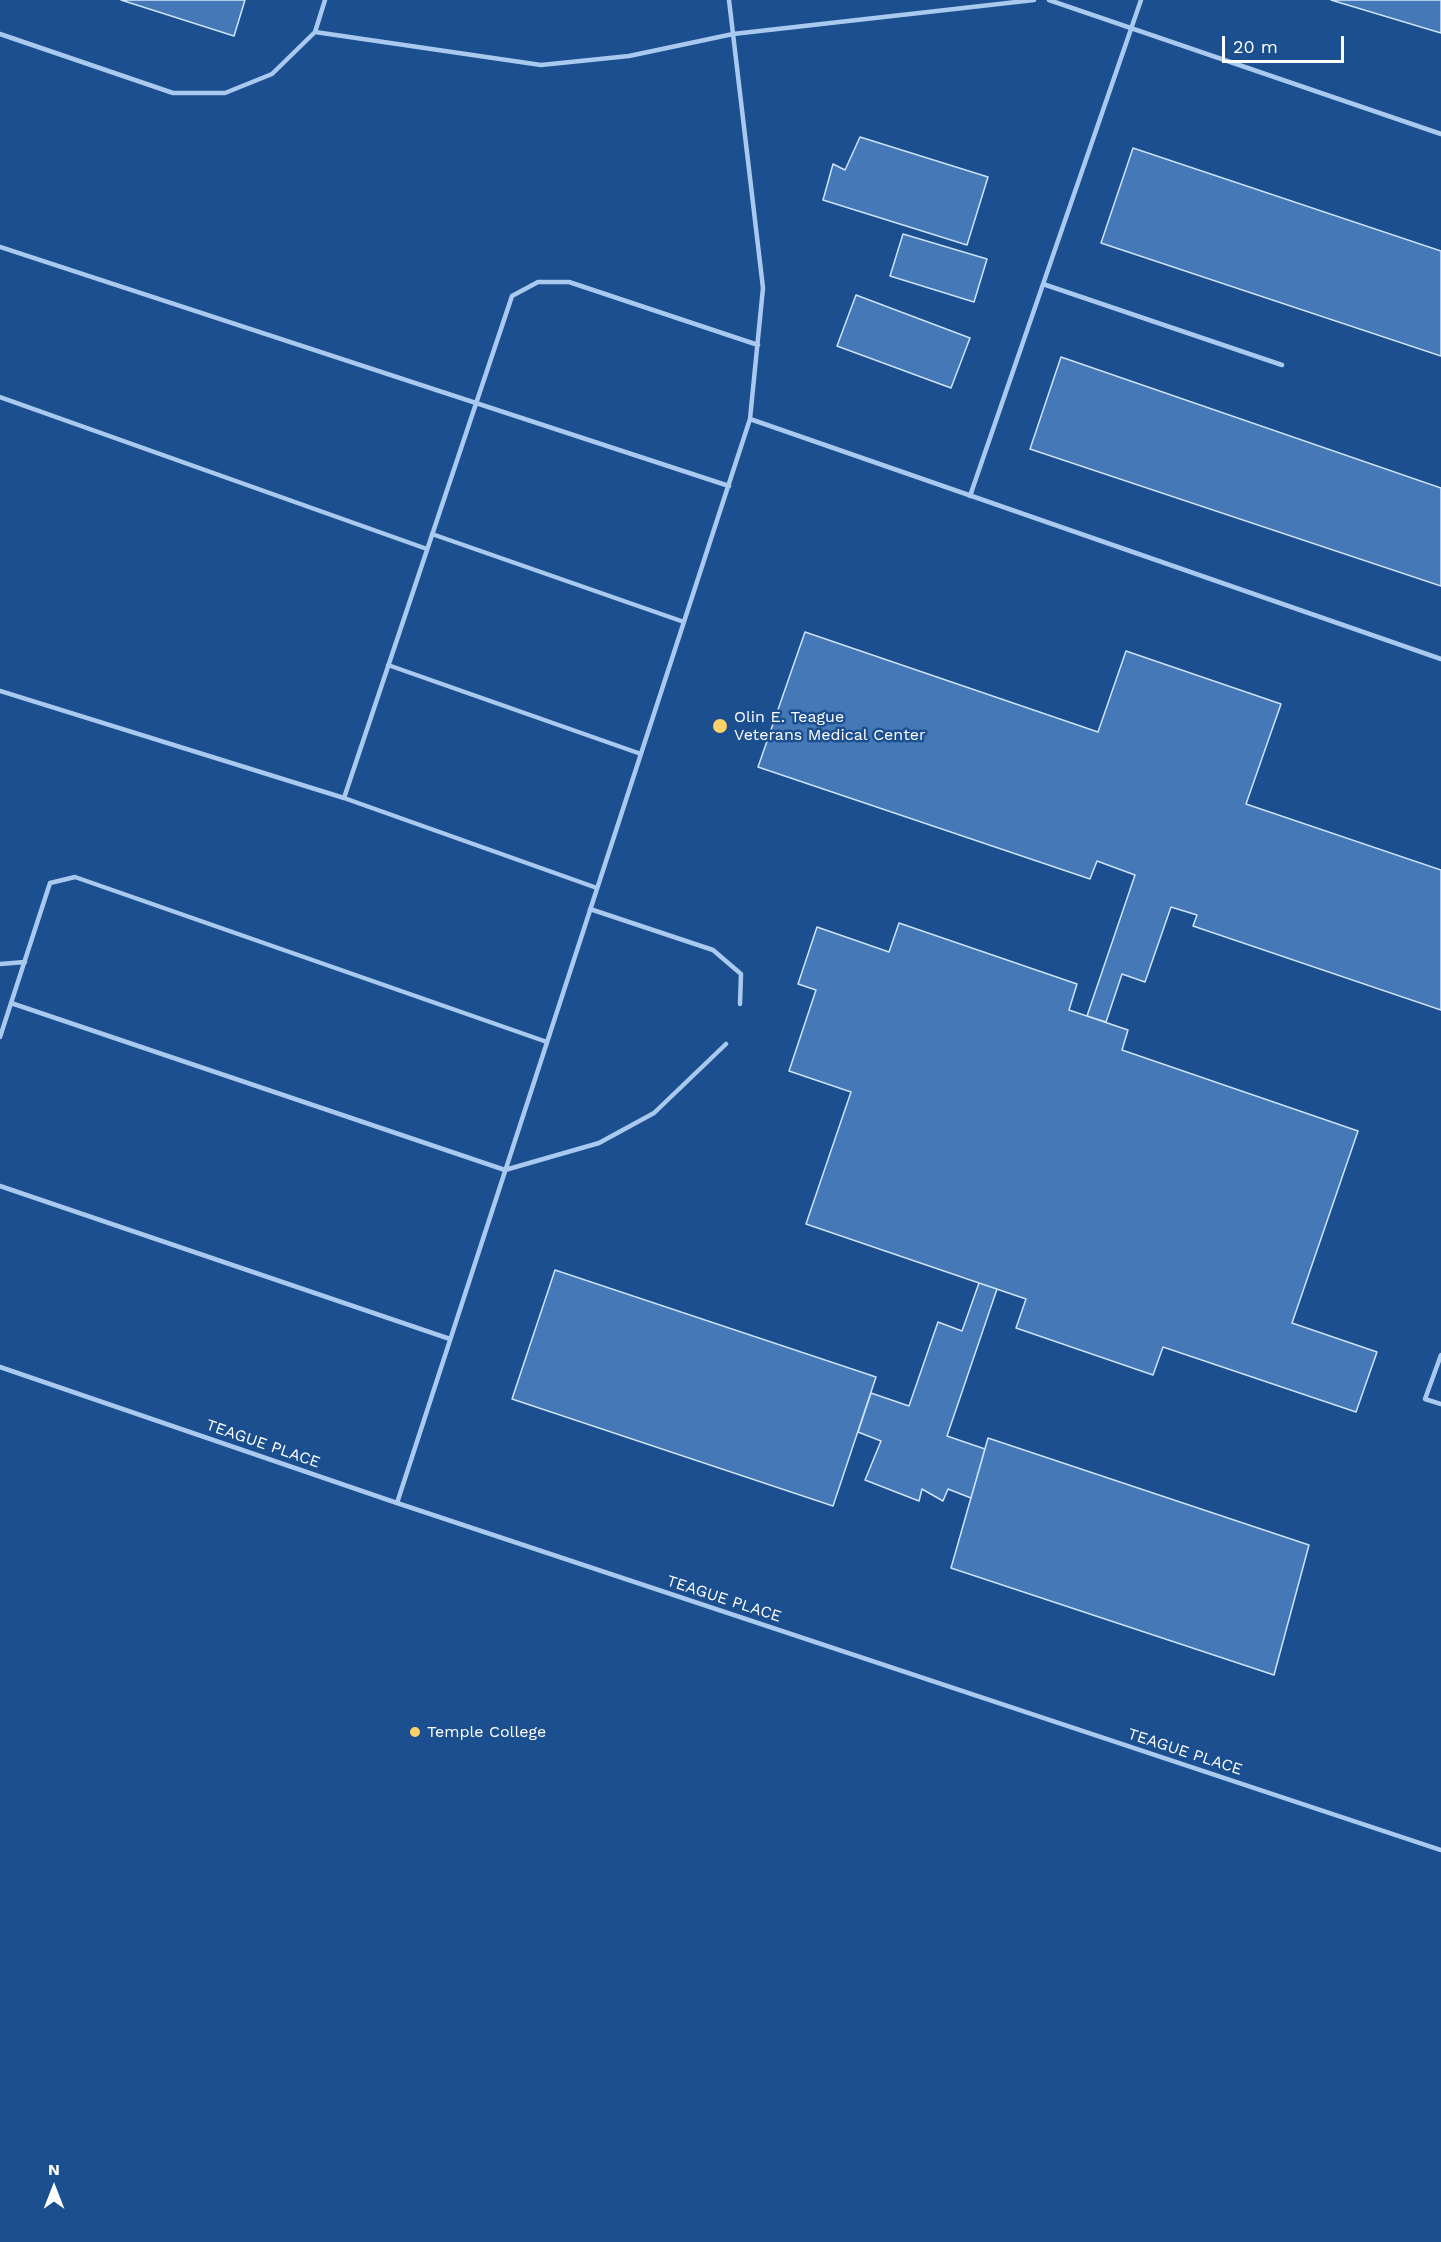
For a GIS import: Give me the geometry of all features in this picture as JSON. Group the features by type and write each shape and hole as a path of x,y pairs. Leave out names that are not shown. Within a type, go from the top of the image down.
{"lane":[{"path":"0,33 173,93 225,93 272,74 315,32 325,0"},
{"path":"397,1503 750,420 764,288 729,0"},
{"path":"315,32 541,65 629,56 733,34 1034,0"},
{"path":"1049,0 1441,134"},
{"path":"970,496 1141,0"},
{"path":"0,247 729,486"},
{"path":"344,798 512,296 538,282 569,282 758,345"},
{"path":"1043,284 1282,365"},
{"path":"0,398 427,549"},
{"path":"750,420 1441,659"},
{"path":"432,534 684,622"},
{"path":"388,665 641,754"},
{"path":"0,691 344,798 597,888"},
{"path":"0,1037 50,884 75,877 547,1041"},
{"path":"590,909 713,950 741,974 740,1004"},
{"path":"0,964 25,963"},
{"path":"11,1003 505,1170 599,1143 654,1113 726,1044"},
{"path":"0,1186 450,1339"},
{"path":"1441,1355 1425,1399 1441,1404"},
{"name":"TEAGUE PLACE","path":"0,1367 397,1503 1441,1850"}],"building":[{"path":"121,0 245,0 234,36"},
{"path":"1331,0 1441,0 1441,33"},
{"path":"860,137 988,177 967,245 823,200 833,164 845,170"},
{"path":"1133,148 1441,251 1441,356 1101,243"},
{"path":"903,234 987,259 974,302 890,276"},
{"path":"856,295 970,338 951,388 837,346"},
{"path":"1061,357 1441,488 1441,586 1030,449"},
{"path":"805,632 1098,732 1126,651 1281,704 1246,804 1441,870 1441,1010 1193,926 1197,915 1171,907 1145,982 1122,974 1106,1022 1087,1016 1135,875 1097,861 1090,879 758,767"},
{"path":"899,923 1077,984 1069,1010 1128,1030 1122,1050 1358,1131 1292,1323 1377,1352 1356,1412 1163,1347 1153,1375 1016,1328 1026,1299 806,1224 851,1092 789,1071 816,990 798,984 817,927 889,952"},
{"path":"555,1270 876,1377 833,1506 512,1399"},
{"path":"979,1283 997,1289 947,1436 985,1449 971,1498 948,1489 943,1501 922,1489 919,1501 865,1480 881,1441 858,1432 871,1393 909,1406 938,1322 962,1331"},
{"path":"988,1438 1309,1545 1274,1675 951,1568"}],"place":[{"name":"Olin E. Teague Veterans Medical Center","path":"720,726"},
{"name":"Temple College","path":"415,1732"}]}
